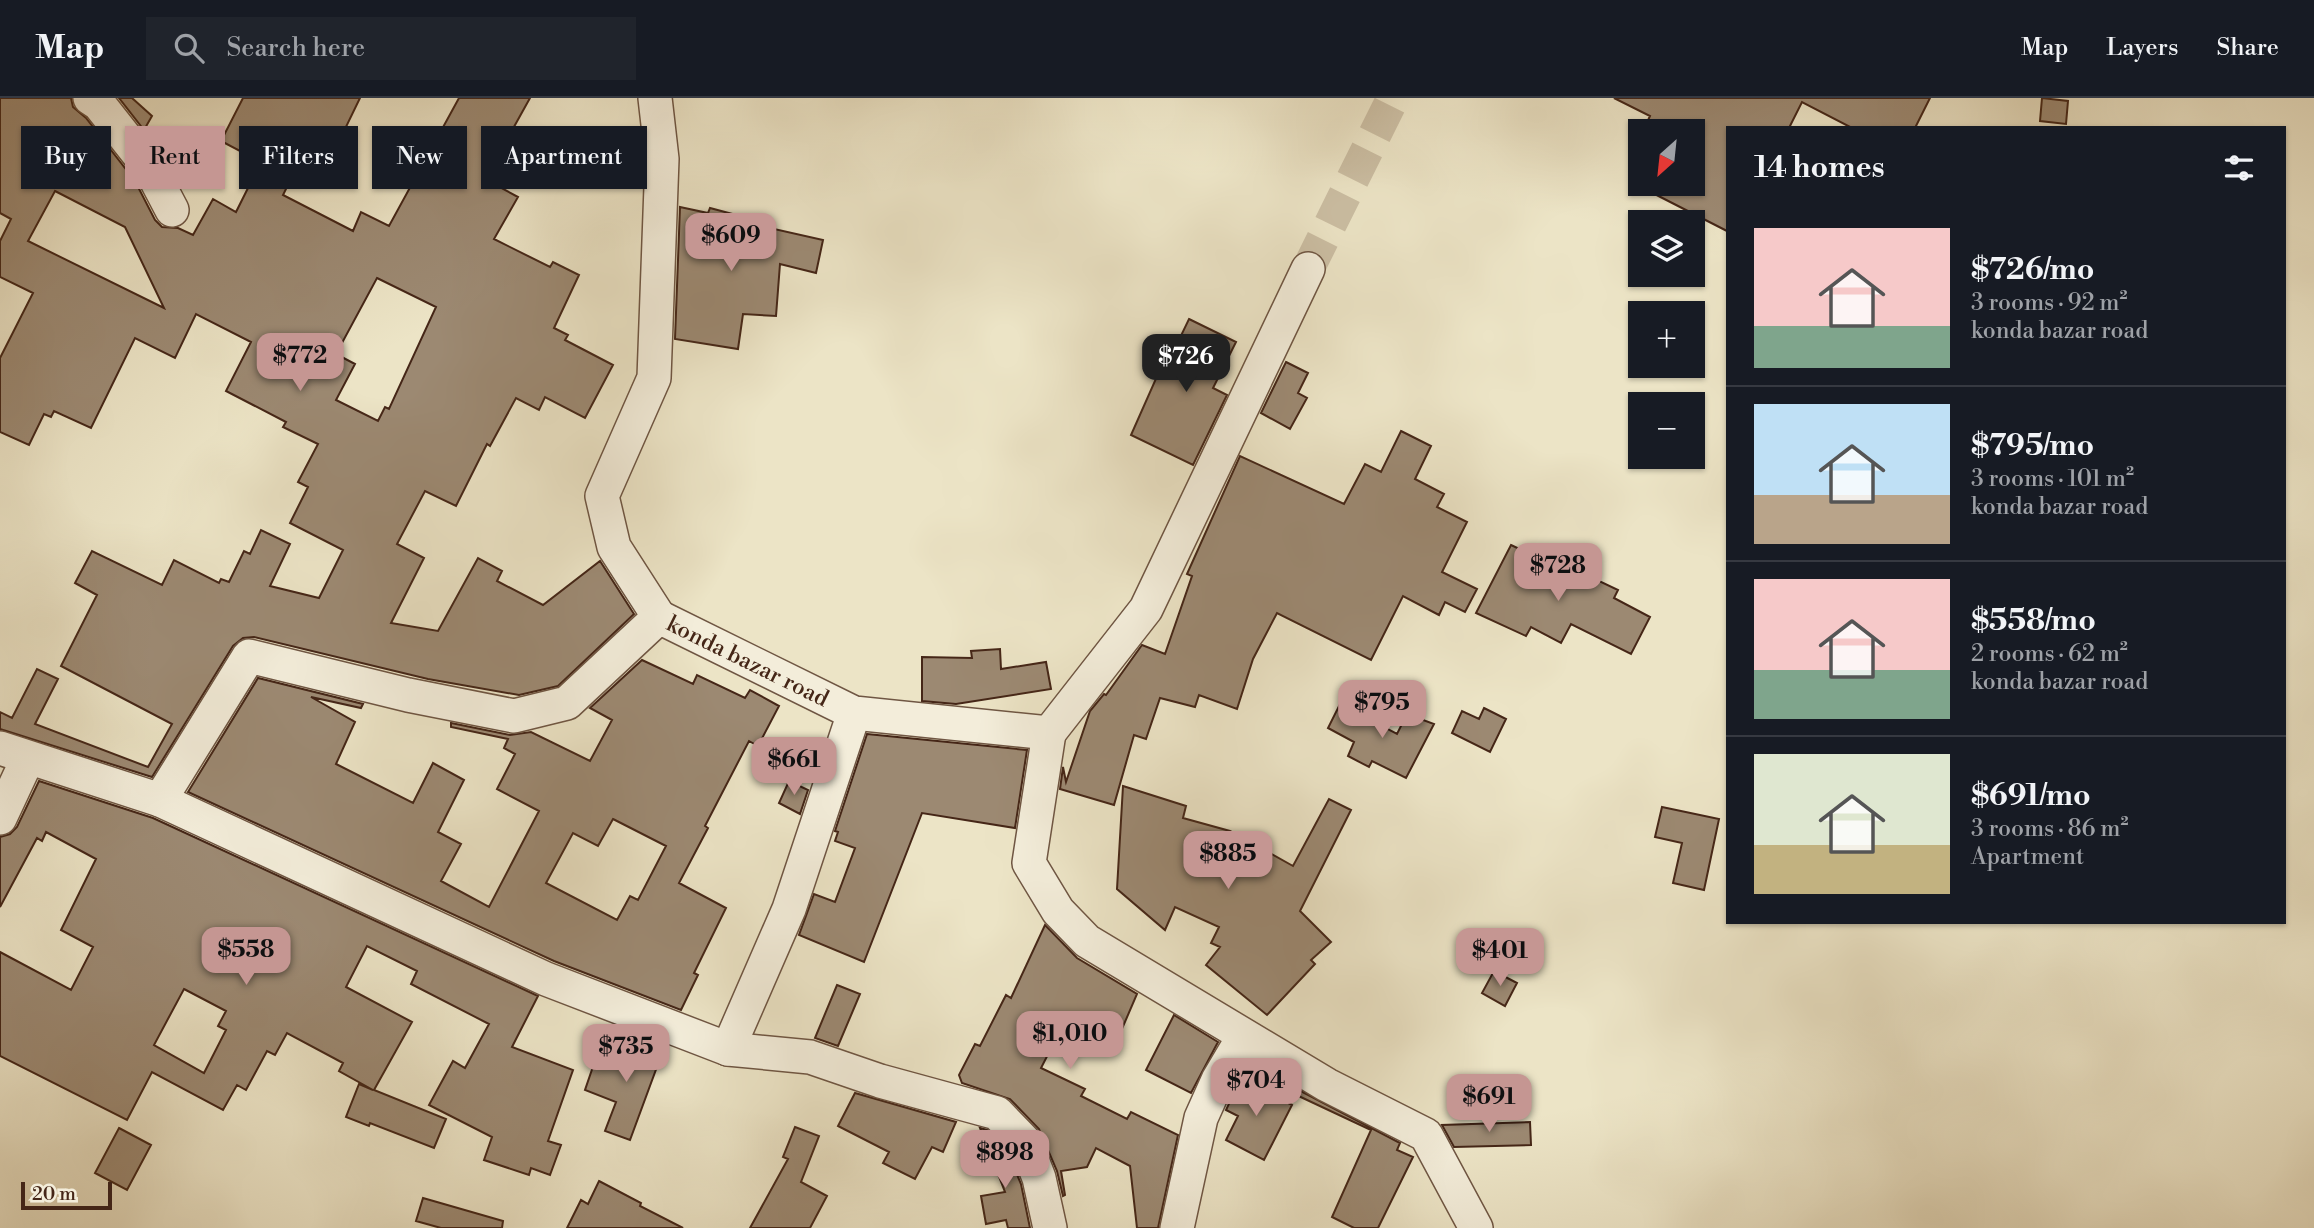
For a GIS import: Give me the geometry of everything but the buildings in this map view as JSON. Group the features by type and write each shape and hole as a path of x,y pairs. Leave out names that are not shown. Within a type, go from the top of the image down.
{"street":[{"path":"90,98 99,104 151,170 172,210"},
{"path":"655,98 662,159 654,377 602,496 614,547 659,617"},
{"path":"1308,269 1146,609 1049,733 1029,863 1058,911 1087,941 1327,1085 1426,1135 1476,1228"},
{"name":"konda bazar road","path":"160,800 249,656 408,695 514,716 567,703 659,617 854,713 1049,733"},
{"path":"728,1049 789,909 854,713"},
{"path":"0,818 14,753 160,800 545,979 728,1049 810,1057 880,1081 997,1113 1025,1142 1039,1178 1050,1228"},
{"path":"1177,1228 1201,1118 1218,1080 1244,1036"}],"tunnel":[{"path":"1308,269 1393,98"}]}
